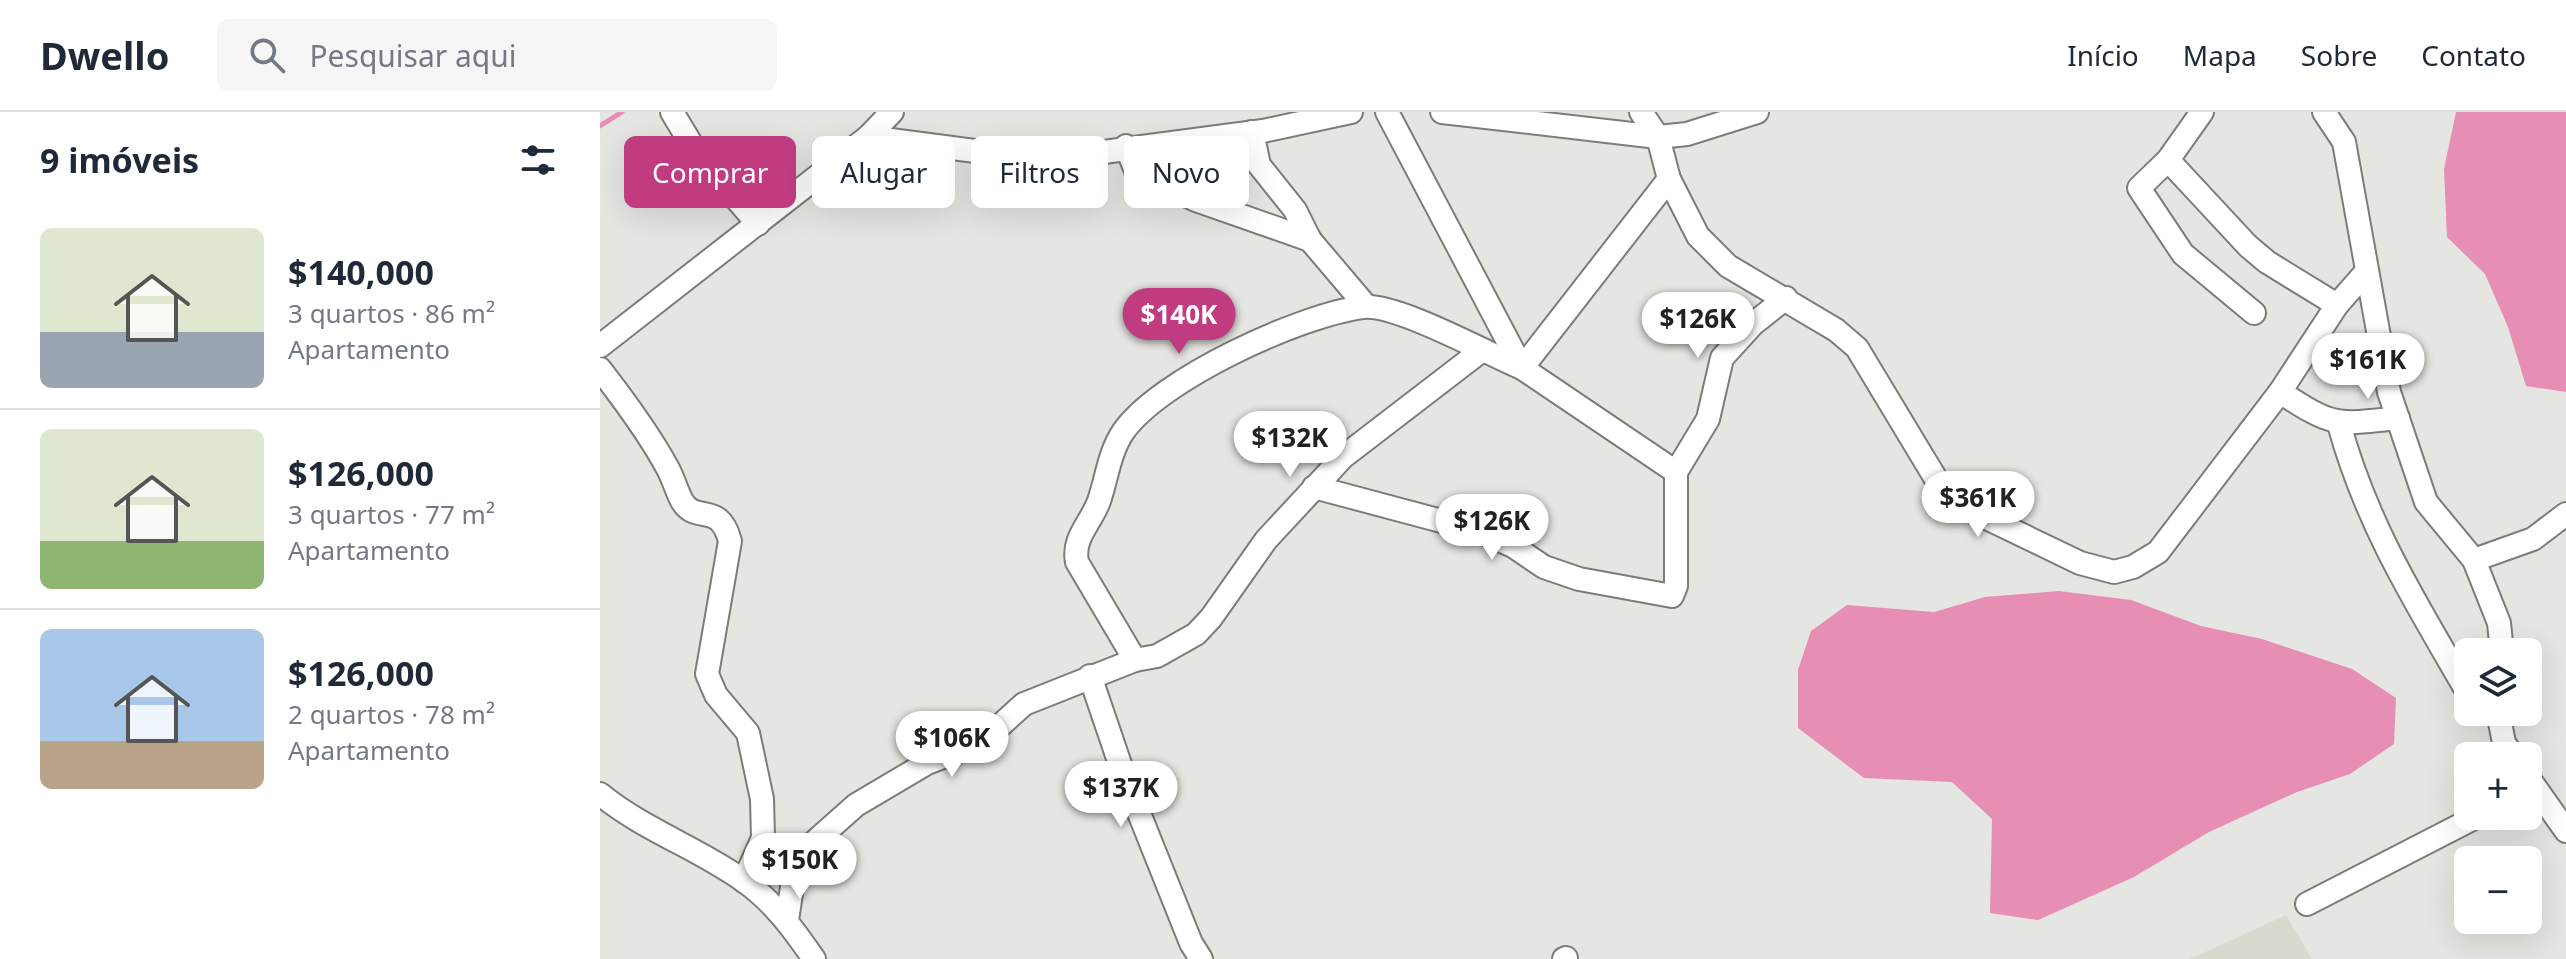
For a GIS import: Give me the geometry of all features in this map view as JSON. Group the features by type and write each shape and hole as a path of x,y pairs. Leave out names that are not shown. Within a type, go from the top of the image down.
{"street":[{"path":"672,112 696,152 758,224"},
{"path":"869,136 892,112"},
{"path":"1216,136 1351,112"},
{"path":"1387,112 1522,368"},
{"path":"1442,112 1658,137 1687,134 1757,112"},
{"path":"1641,112 1658,137 1669,179 1698,236 1728,266 1786,298 1836,330 1857,348 1936,479 1966,508 2080,563 2114,572 2133,567 2158,552 2280,392 2337,305 2366,272"},
{"path":"2202,112 2168,160 2140,185 2142,194 2183,254 2254,313"},
{"path":"2324,112 2344,142 2389,392 2426,502 2474,560 2499,623 2501,638"},
{"path":"1252,132 1259,165 1295,210 1310,240 1366,306"},
{"path":"955,150 1025,161 1124,146"},
{"path":"2168,160 2267,262 2337,305"},
{"path":"1522,368 1669,179"},
{"path":"600,346 812,181"},
{"path":"1219,208 1310,240"},
{"path":"1314,487 1479,531 1513,546 1544,567 1579,579 1672,596 1676,586 1676,472 1708,419 1722,358 1753,324 1786,298"},
{"path":"1135,660 1075,553 1076,543 1094,512 1110,457 1124,431 1157,398 1198,371 1297,325 1366,306 1414,320 1522,368 1676,472"},
{"path":"787,920 794,874 802,853 856,805 927,763 982,742 1024,704 1090,676 1135,660 1157,656 1196,634 1266,540 1343,457 1481,351"},
{"path":"600,369 668,467 682,502 689,509 716,517 725,524 730,541 707,674 716,695 748,733 762,799 763,838 744,881"},
{"path":"2280,392 2323,419 2339,424 2398,418"},
{"path":"2339,424 2355,482 2389,554 2454,668"},
{"path":"2474,560 2533,539 2566,514"},
{"path":"1090,676 1123,773 1191,943 1201,959"},
{"path":"600,794 629,818 744,881 787,920 814,959"},
{"path":"2542,800 2566,831"},
{"path":"2307,904 2454,828"}],"shaded area":[{"path":"2456,112 2566,112 2566,392 2526,386 2508,327 2485,274 2447,237 2444,169"},
{"path":"2059,591 2131,600 2201,626 2262,639 2352,669 2396,698 2394,744 2350,774 2297,792 2209,832 2134,877 2038,920 1990,913 1992,819 1952,782 1864,778 1798,728 1798,670 1811,631 1847,605 1934,612 1985,597"},
{"path":"2286,915 2312,959 2190,959"}],"waterway":[{"path":"600,126 622,112"}]}
